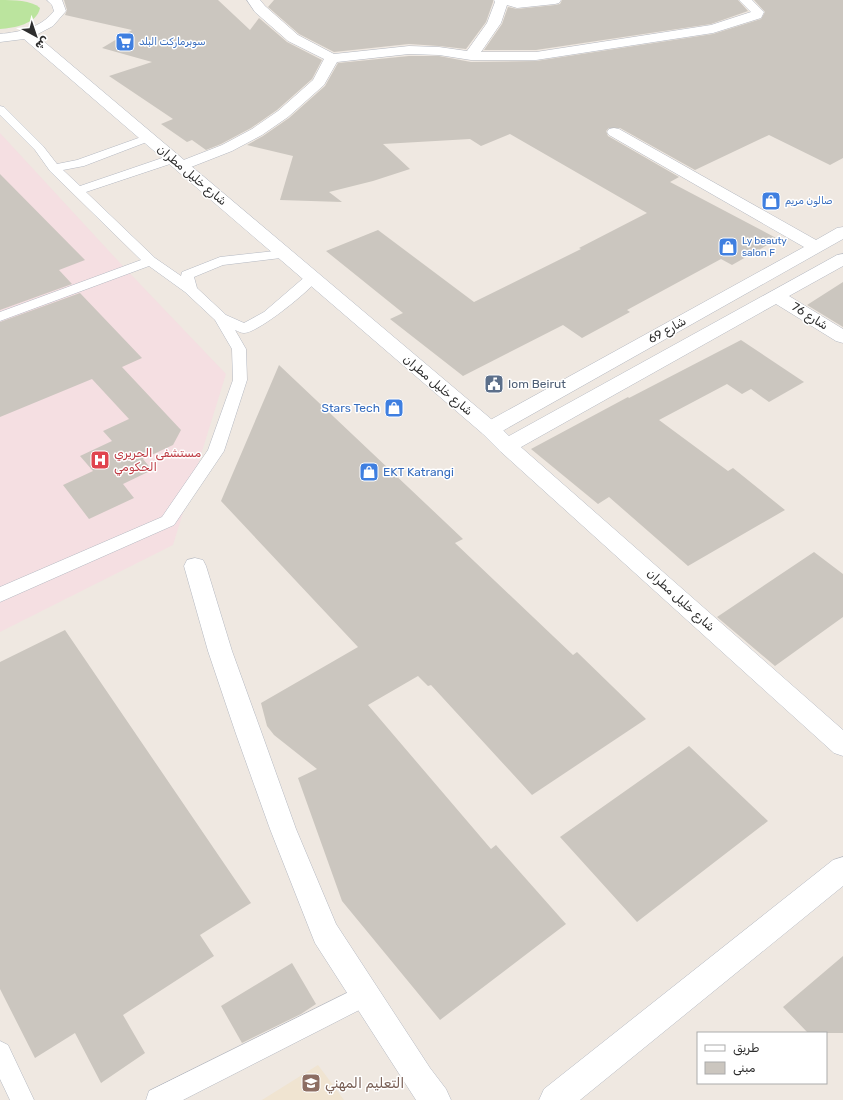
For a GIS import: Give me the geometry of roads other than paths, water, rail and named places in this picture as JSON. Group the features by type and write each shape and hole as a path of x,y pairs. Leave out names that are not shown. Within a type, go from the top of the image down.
{"street":[{"path":"0,38 27,34 44,27 55,19 60,11 58,3 53,0"},
{"path":"253,0 260,9 293,38 332,58 409,50 438,51 470,56 536,56 713,29 756,15 758,12 745,0"},
{"path":"470,56 494,23 501,0 517,4 555,0"},
{"name":"شارع خليل مطران","path":"27,34 490,429 507,446 843,745"},
{"path":"176,162 227,148 257,132 283,114 319,82 332,58"},
{"path":"614,132 816,247"},
{"name":"شارع 69","path":"490,429 843,232"},
{"name":"شارع 69","path":"507,446 843,258"},
{"name":"شارع 76","path":"776,296 843,337"},
{"path":"195,566 220,651 283,829 325,933 418,1079 435,1100"},
{"path":"555,1100 843,869"}],"lane":[{"path":"0,110 39,148 54,168 150,261 190,289 221,318 239,349 240,380 216,451 168,521 0,595"},
{"path":"54,168 80,163 148,138"},
{"path":"78,191 176,162"},
{"path":"190,289 187,275 220,261 284,254"},
{"path":"0,317 150,261"},
{"path":"221,318 244,329 269,315 312,278"},
{"path":"158,1100 365,995"},
{"path":"0,1053 22,1100"}],"place":[{"name":"سوبرماركت البلد","path":"125,42"},
{"name":"صالون مريم","path":"771,201"},
{"name":"Ly beauty salon F","path":"728,247"},
{"name":"Iom Beirut","path":"494,384"},
{"name":"Stars Tech","path":"394,408"},
{"name":"مستشفى الحريري الحكومي","path":"100,460"},
{"name":"EKT Katrangi","path":"369,472"},
{"name":"التعليم المهني","path":"311,1083"}]}
